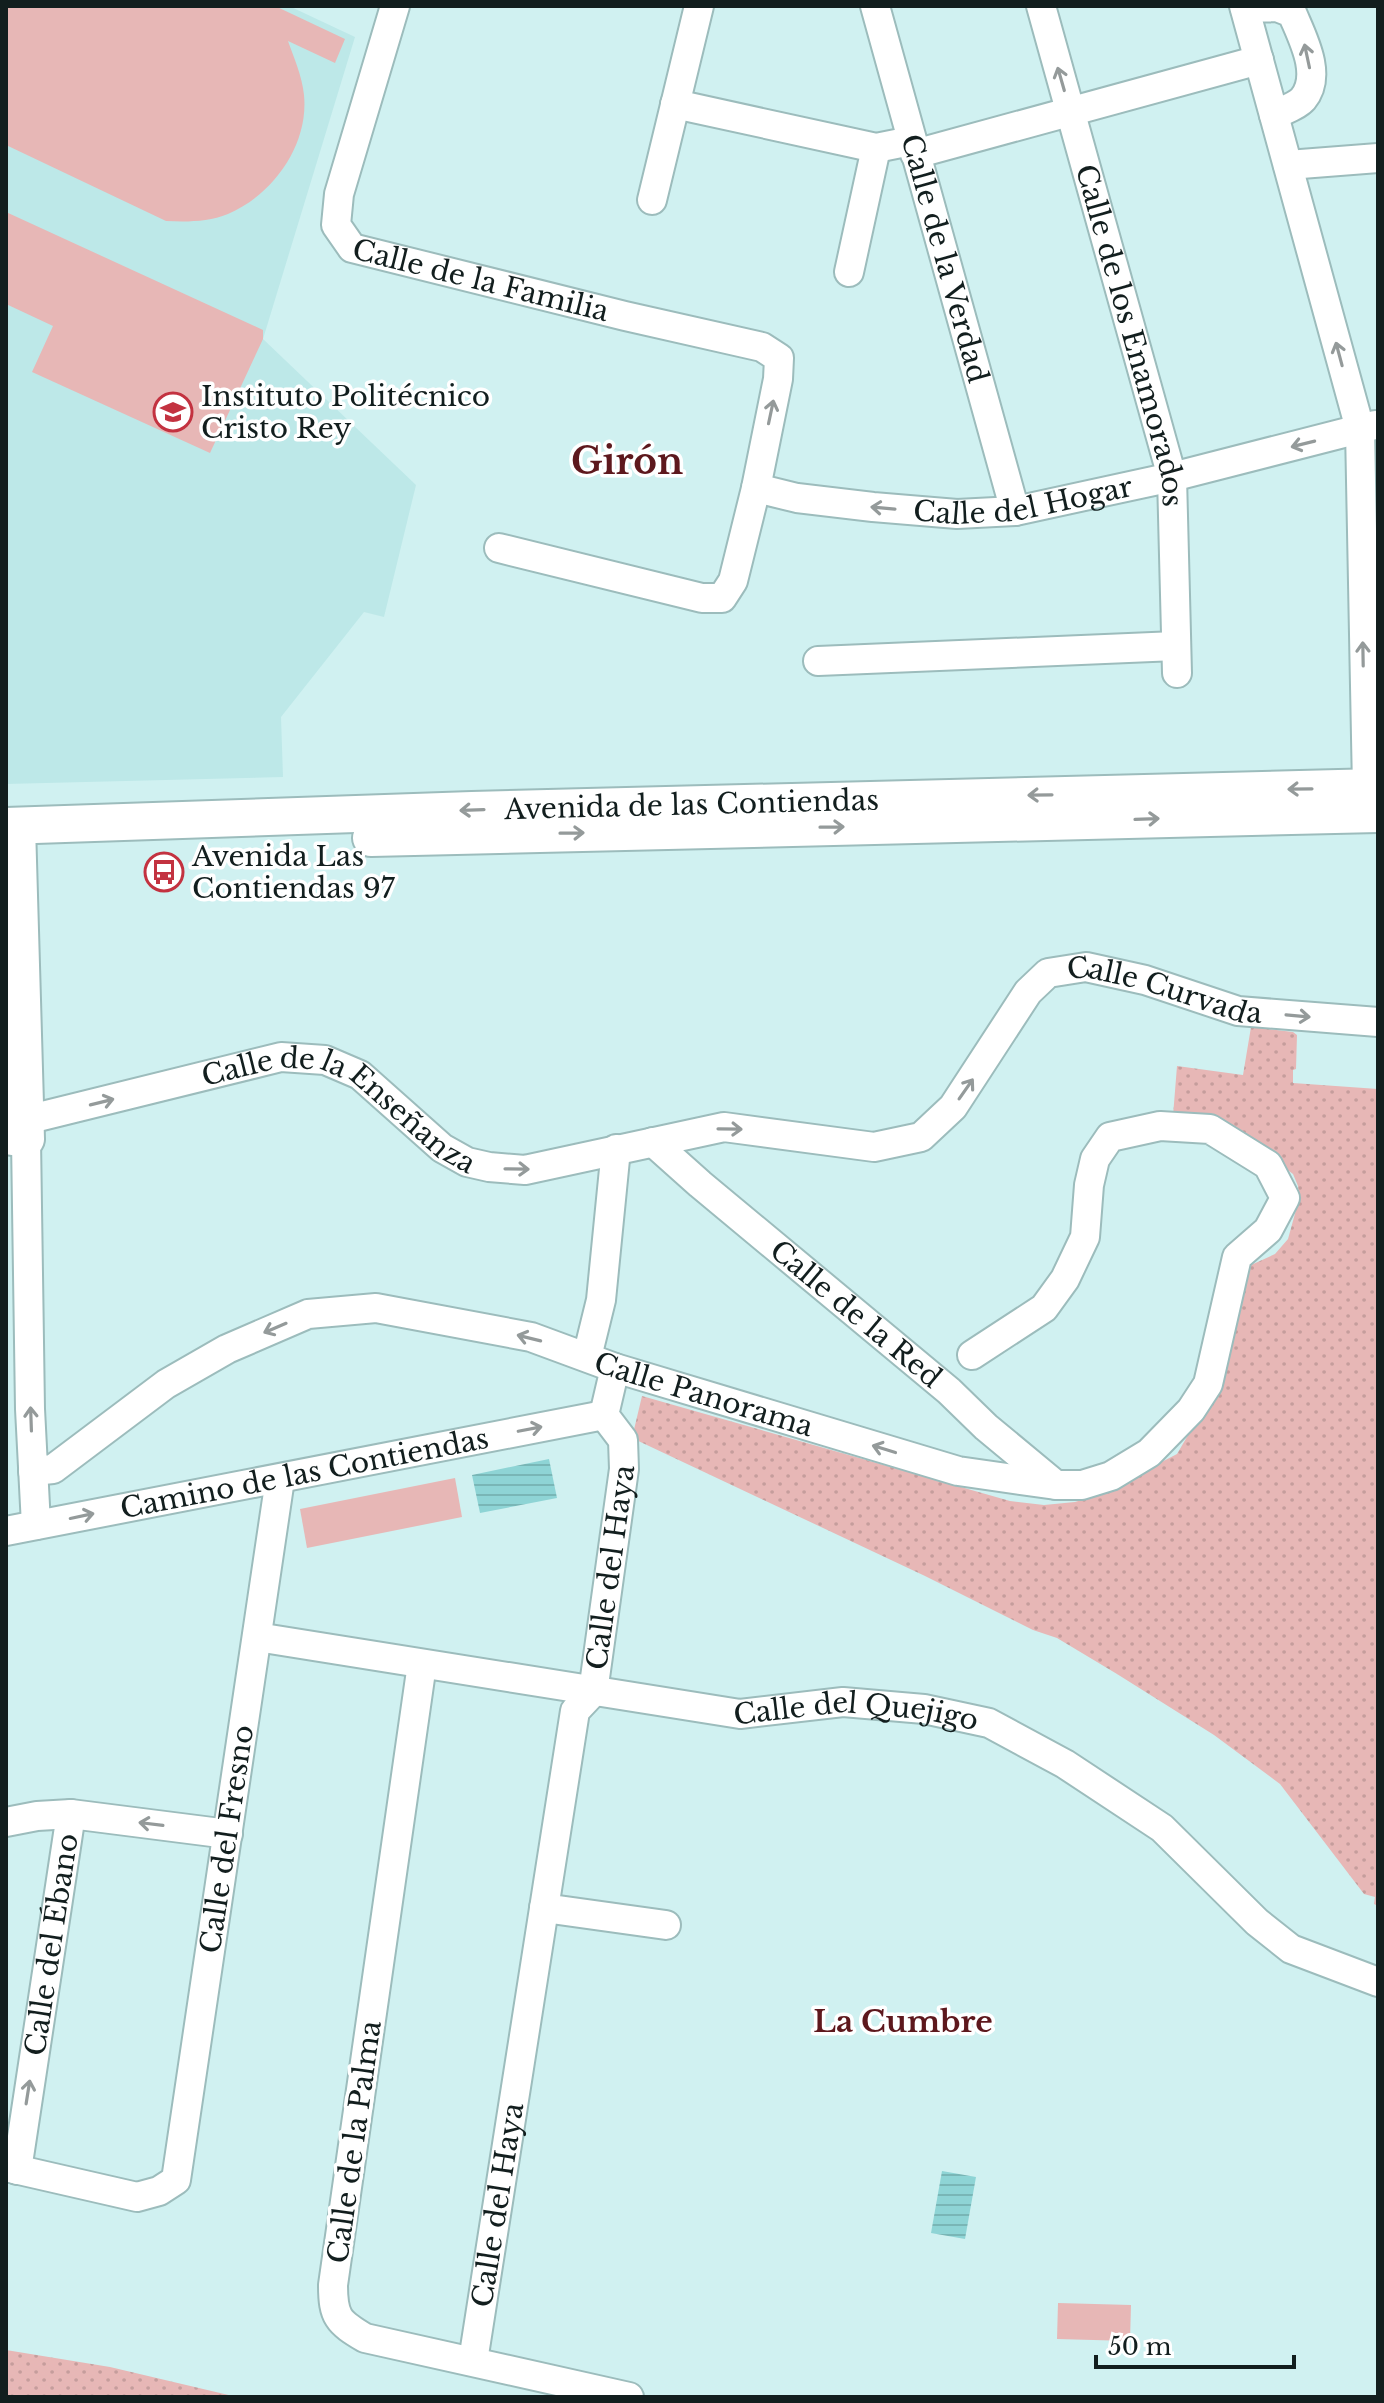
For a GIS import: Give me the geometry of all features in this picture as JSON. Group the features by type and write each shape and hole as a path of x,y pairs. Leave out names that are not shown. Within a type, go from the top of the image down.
{"street":[{"name":"Calle de la Familia","path":"395,6 339,194 336,225 352,248 762,347 779,358 778,379 756,488"},
{"path":"652,200 699,6"},
{"name":"Calle de la Verdad","path":"875,6 1015,511"},
{"name":"Calle de los Enamorados","path":"818,661 1177,659 1172,477 1041,6"},
{"path":"1274,115 1302,100 1312,79 1306,47 1292,13 1277,7 1244,7 1259,60 1274,115 1288,165 1369,426 1374,796"},
{"path":"675,104 876,148 913,148 1071,113 1259,60"},
{"path":"849,272 876,148"},
{"path":"1288,165 1378,158"},
{"name":"Calle del Hogar","path":"756,488 797,498 873,507 957,514 1015,511 1172,477 1369,426"},
{"path":"499,548 702,598 722,598 733,581 756,488"},
{"name":"Avenida de las Contiendas","path":"12,838 161,843 1374,796"},
{"path":"12,838 19,1132 36,1525"},
{"name":"Calle Curvada","path":"653,1142 724,1127 874,1147 921,1137 953,1107 1028,992 1048,973 1086,967 1145,980 1238,1011 1378,1022"},
{"name":"Calle de la Enseñanza","path":"19,1132 281,1057 325,1060 360,1075 442,1148 467,1162 525,1170 653,1142"},
{"name":"Calle Panorama","path":"33,1471 53,1469 166,1384 227,1349 308,1314 376,1308 531,1337 615,1368 958,1471 1056,1485 1082,1485 1111,1476 1149,1453 1191,1410 1208,1384 1237,1257 1268,1230 1285,1198 1268,1165 1210,1129 1160,1126 1110,1137 1095,1159 1089,1185 1085,1237 1065,1279 1044,1308 972,1355"},
{"name":"Calle de la Red","path":"653,1142 1056,1485"},
{"path":"587,1357 601,1300 616,1149"},
{"path":"604,1415 615,1368"},
{"name":"Camino de las Contiendas","path":"6,1531 604,1415"},
{"name":"Calle del Haya","path":"473,2361 575,1711 593,1692 624,1469 623,1440 604,1415"},
{"path":"958,1471 969,1469 986,1456 986,1427"},
{"name":"Calle del Fresno","path":"11,2168 137,2197 159,2191 176,2180 280,1479"},
{"name":"Calle del Quejigo","path":"257,1637 740,1714 843,1702 924,1709 989,1723 1065,1764 1162,1828 1257,1922 1291,1949 1378,1982"},
{"name":"Calle de la Palma","path":"422,1664 333,2285 333,2309 346,2327 365,2338 629,2397"},
{"path":"6,1822 71,1814 228,1834"},
{"name":"Calle del Ébano","path":"11,2168 71,1814"},
{"path":"544,1908 666,1925"}],"shaded area":[{"name":"Instituto Politécnico Cristo Rey","path":"6,6 289,6 355,37 263,339 416,485 384,617 364,612 281,717 283,777 6,784"},
{"path":"6,6 275,6 345,39 335,63 288,41 302,81 304,114 294,150 273,181 260,194 228,214 197,221 166,221 6,145"},
{"path":"6,212 263,330 263,339 210,453 32,372 53,326 6,304"},
{"path":"1251,1027 1297,1035 1293,1083 1378,1089 1378,1906 1374,1904 1375,1897 1364,1894 1280,1784 1214,1735 1117,1674 1057,1638 1033,1630 632,1438 642,1396 1010,1501 1044,1505 1075,1502 1098,1495 1177,1454 1222,1377 1251,1265 1275,1254 1288,1239 1299,1199 1293,1174 1223,1122 1173,1116 1177,1066 1243,1075"},
{"path":"549,1459 557,1498 480,1513 472,1475"},
{"path":"455,1478 462,1517 307,1548 300,1509"},
{"path":"942,2171 976,2177 965,2239 931,2233"},
{"path":"1058,2303 1131,2305 1130,2341 1057,2339"},
{"path":"6,2350 110,2367 237,2397 6,2397"}],"place":[{"name":"Instituto Politécnico Cristo Rey","path":"173,412"},
{"name":"Avenida Las Contiendas 97","path":"164,872"}],"district":[{"name":"Girón","path":"627,461"},
{"name":"La Cumbre","path":"903,2022"}]}
